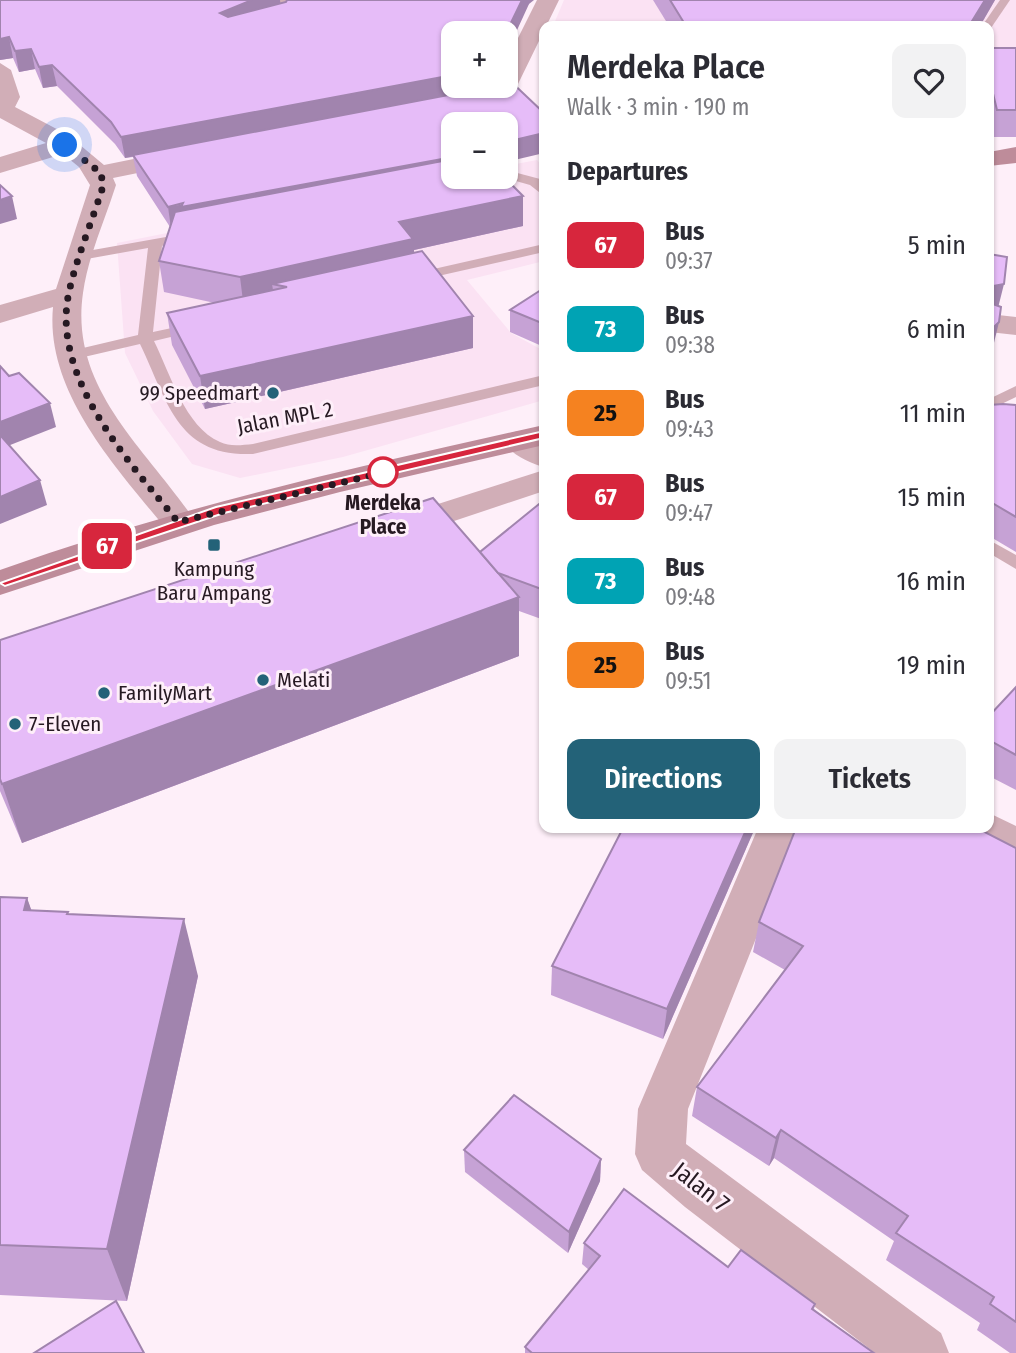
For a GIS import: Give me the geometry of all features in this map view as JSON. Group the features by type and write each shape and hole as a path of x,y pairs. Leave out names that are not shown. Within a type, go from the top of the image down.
{"street":[{"path":"239,0 291,6"},
{"path":"518,53 548,0"},
{"path":"0,70 8,97 1,109 65,145 101,173 103,186 68,294 71,355 108,437 178,522"},
{"path":"0,165 65,145"},
{"path":"101,173 208,152"},
{"path":"994,158 1016,155"},
{"path":"0,314 68,294"},
{"path":"994,324 1016,326"},
{"path":"0,583 178,522 278,495 536,444"},
{"path":"372,538 539,482"},
{"name":"Jalan 7","path":"777,833 663,1109 660,1154 921,1353"},
{"path":"993,833 1016,846"}],"lane":[{"path":"291,6 300,0"},
{"path":"990,21 1005,0"},
{"path":"518,177 535,182 539,186"},
{"path":"81,256 182,237"},
{"path":"145,338 155,243"},
{"path":"398,281 539,249"},
{"path":"71,355 211,323"},
{"name":"Jalan MPL 2","path":"145,338 188,426 212,445 229,450 253,449 539,381"},
{"path":"994,402 1016,391"},
{"path":"994,548 1016,562"}],"shaded area":[{"path":"564,0 1016,0 1016,61 994,63 994,21 555,21"},
{"name":"Merdeka Place","path":"537,160 539,262 467,280 511,333 539,348 539,401 343,457 240,478 192,464 153,411 125,353 117,243 441,178 441,189 518,189 518,164"}],"building":[{"path":"0,0 252,0 220,13 228,17 287,0 522,0 512,21 441,21 441,77 121,137 111,122 52,65 39,67 31,49 15,51 9,37 0,39"},
{"path":"670,0 985,0 972,21 683,21"},
{"path":"994,48 1016,48 1016,110 997,110 994,98"},
{"path":"518,88 539,108 539,134 518,139 518,112 441,112 441,159 181,207 183,203 168,207 133,155 441,96 518,98"},
{"path":"441,161 441,189 516,189 523,196 399,222 413,239 240,277 159,261 175,212"},
{"path":"0,185 12,196 0,200"},
{"path":"422,251 473,316 200,376 167,313 287,287 272,284"},
{"path":"994,255 1007,257 1004,284 994,286"},
{"path":"539,291 539,322 510,310"},
{"path":"994,304 1001,307 999,322 994,327"},
{"path":"0,366 9,376 19,373 50,403 0,422"},
{"path":"994,405 1016,405 1016,517 994,504"},
{"path":"0,435 40,480 0,497"},
{"path":"433,498 519,597 2,784 0,640"},
{"path":"539,504 539,588 498,573 480,552"},
{"path":"1016,687 1016,755 994,743 994,711"},
{"path":"620,833 745,833 667,1009 552,966"},
{"path":"794,833 987,833 1016,848 1016,1322 990,1304 994,1297 896,1233 908,1216 781,1130 776,1138 697,1087 803,946 759,922"},
{"path":"0,897 27,898 24,910 184,919 107,1249 0,1245"},
{"path":"514,1095 601,1159 569,1232 464,1150"},
{"path":"624,1189 728,1267 741,1250 815,1304 812,1309 874,1353 532,1353 525,1347 600,1256 584,1243"},
{"path":"116,1301 144,1353 34,1353"}],"bus line":[{"name":"67","path":"0,583 221,510 289,492 539,436"}],"place":[{"name":"99 Speedmart","path":"273,393"},
{"name":"Merdeka Place","path":"383,472"},
{"name":"Kampung Baru Ampang","path":"214,545"},
{"name":"Melati","path":"263,680"},
{"name":"FamilyMart","path":"104,693"},
{"name":"7-Eleven","path":"15,724"}],"route":[{"path":"65,145 89,161 101,173 103,186 68,294 71,355 108,437 178,522 289,492 394,470 383,472"}]}
